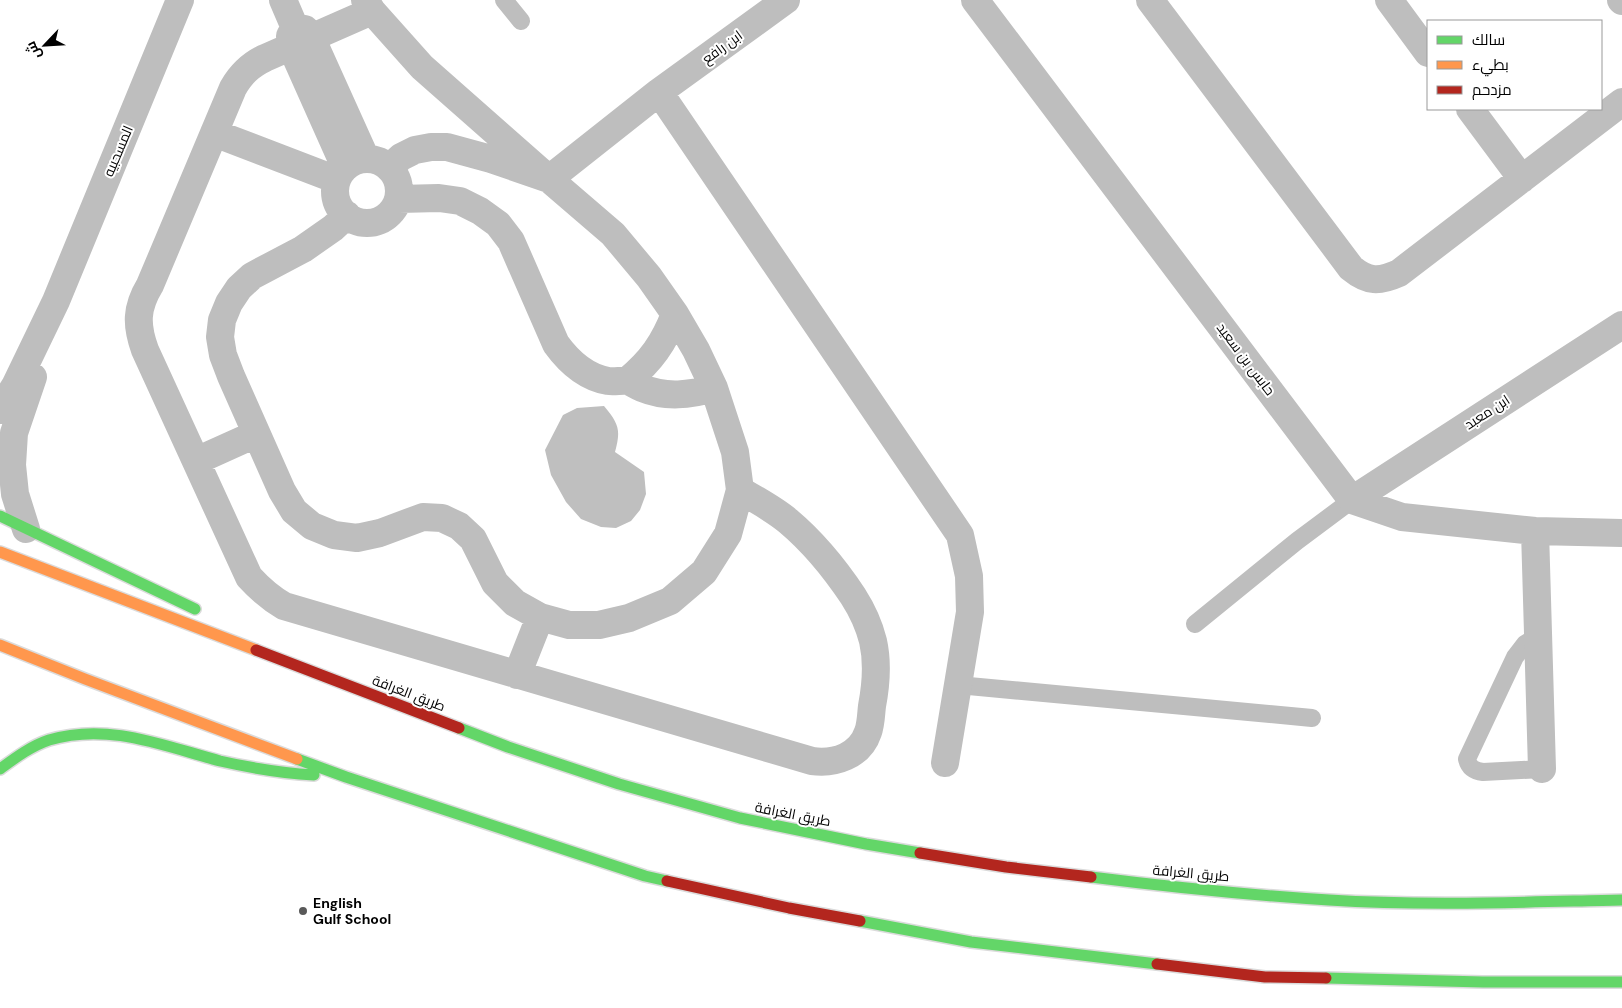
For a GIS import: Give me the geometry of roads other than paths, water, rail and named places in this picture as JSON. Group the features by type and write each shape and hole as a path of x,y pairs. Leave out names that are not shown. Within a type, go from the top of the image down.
{"highway":[{"path":"0,516 204,613"},
{"name":"طريق الغرافة","path":"0,552 508,747 619,784 740,818 866,844 1016,868 1170,887 1330,900 1448,903 1622,900"},
{"path":"248,634 290,663"},
{"path":"0,645 346,777 645,876 789,908 971,942 1265,978 1484,982 1622,982"},
{"path":"0,769 23,753 49,740 100,732 135,737 242,766 292,774 346,777"}],"street":[{"name":"المسحبيه","path":"0,410 15,386 56,301 180,0"},
{"path":"283,0 360,168"},
{"name":"ابن رافع","path":"549,179 659,92 757,9 786,0"},
{"name":"حابس بن سعيد","path":"975,0 1352,500"},
{"path":"1150,0 1351,268 1361,276 1374,280 1387,279 1399,273 1622,102"},
{"path":"1388,0 1427,52"},
{"path":"347,215 333,228 303,249 252,276 239,288 229,303 222,320 220,337 223,355 230,376 282,491 294,511 312,526 334,535 357,538 380,533 423,517 442,518 459,526 473,539 496,582 515,603 540,617 569,625 599,625 629,618 670,601 704,572 728,534 740,490 735,452 714,388 696,350 675,314 649,277 613,234 422,67 369,6 299,37 256,62 240,77 233,88 154,276 143,296 138,322 145,350 249,577 271,599 284,606 812,761 826,763 838,761 851,754 861,745 868,732 875,691 876,666 873,641 865,618 847,588 815,548 787,520 740,490"},
{"path":"659,92 960,535 969,576 970,612 945,762"},
{"path":"1471,110 1522,178"},
{"path":"214,133 360,168 395,174 400,190 399,199 394,209 387,217 377,222 366,223 356,221 340,208 335,190 360,168 401,158 415,150 431,147 447,148 490,159 549,179"},
{"path":"399,199 439,198 460,201 480,210 498,224 511,241 556,344 565,358 578,368 593,377 610,381 627,381 652,391 678,395 714,388"},
{"name":"المسحبيه","path":"26,529 15,494 12,465 14,433 56,301"},
{"path":"627,381 643,368 656,351 667,334 675,314"},
{"name":"ابن معبد","path":"1352,500 1622,325"},
{"path":"196,461 256,434"},
{"path":"1352,500 1402,517 1536,531 1622,534"},
{"path":"1536,531 1542,768"},
{"path":"517,674 540,617"}],"lane":[{"path":"504,0 521,22"},
{"path":"1195,624 1297,541 1352,500"},
{"path":"1538,636 1526,644 1515,657 1467,758 1470,766 1476,771 1542,768"},
{"path":"958,685 1312,718"}],"place":[{"name":"English Gulf School","path":"303,911"}]}
